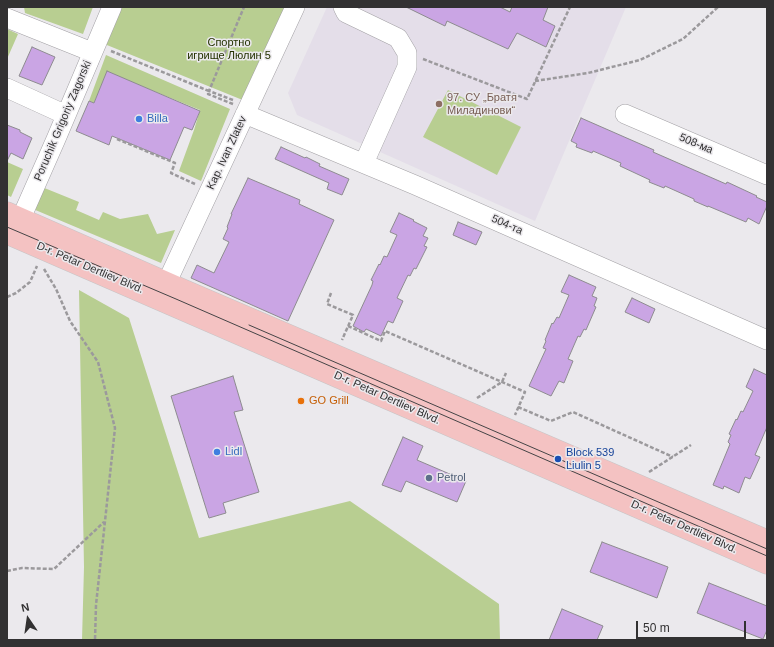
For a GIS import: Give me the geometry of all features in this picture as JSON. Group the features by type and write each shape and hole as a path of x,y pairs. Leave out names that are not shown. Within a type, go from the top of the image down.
{"main road":[{"name":"D-r. Petar Dertliev Blvd.","path":"12,225 163,291 767,563"},
{"name":"D-r. Petar Dertliev Blvd.","path":"163,291 767,542"}],"street":[{"name":"Poruchik Grigoriy Zagorski","path":"12,225 66,115 112,7"},
{"name":"Kap. Ivan Zlatev","path":"163,291 295,7"},
{"path":"343,7 346,13 398,38 407,53 407,67 364,163"},
{"path":"7,18 94,48"},
{"path":"7,88 66,115"},
{"name":"504-та","path":"246,112 766,337"},
{"name":"508-ма","path":"625,114 767,175"}],"path":[{"path":"244,7 208,94 246,112"},
{"path":"407,53 527,99 570,7"},
{"path":"535,81 588,73 640,60 683,39 718,7"},
{"path":"94,48 226,97"},
{"path":"117,139 175,163 171,174 210,190"},
{"path":"7,297 16,293 30,282 40,261"},
{"path":"43,266 56,289 70,322 98,362 115,428 96,605 95,640"},
{"path":"331,293 326,304 353,315 340,345"},
{"path":"348,326 381,341 385,331 525,392 512,419"},
{"path":"470,401 502,382 506,373"},
{"path":"518,406 551,421 572,412 673,457"},
{"path":"643,476 691,445"},
{"path":"7,571 22,568 54,569 104,521"}],"shaded area":[{"name":"97. СУ „Братя Миладинови“","path":"327,7 626,7 535,221 297,115 288,93"}],"green space":[{"path":"24,7 93,7 83,34 25,13"},
{"name":"Спортно игрище Люлин 5","path":"112,7 295,7 250,103 97,41"},
{"path":"7,29 18,34 7,59"},
{"path":"106,55 230,109 201,181 179,171 200,110 107,72 94,103 89,101"},
{"path":"448,90 521,127 497,175 423,137"},
{"path":"7,162 23,169 11,197 7,195"},
{"path":"42,187 79,202 76,210 99,220 103,212 120,219 148,214 157,234 175,230 161,263 33,209"},
{"path":"79,290 129,318 199,538 350,501 499,604 500,640 82,640 84,567"}],"building":[{"path":"406,7 500,7 510,12 512,7 548,7 543,20 555,26 546,47 517,33 508,49 447,21 445,26"},
{"path":"32,47 55,57 42,85 19,76"},
{"name":"Billa","path":"107,71 200,111 192,130 184,127 170,160 112,136 109,145 76,131 89,101 94,103"},
{"path":"581,118 654,150 653,152 726,184 727,182 757,196 756,197 767,202 767,206 759,224 748,218 746,222 708,207 665,186 664,188 649,182 650,180 620,166 621,163 593,151 592,153 576,147 577,144 571,141"},
{"path":"7,125 20,130 20,132 32,138 23,159 11,153 7,161"},
{"path":"281,147 305,158 306,157 320,164 319,166 349,179 342,195 327,189 329,183 275,159"},
{"path":"248,178 300,200 299,204 334,220 288,321 191,278 197,265 214,273 229,242 223,239 228,228 231,214"},
{"path":"399,213 427,228 423,236 428,238 424,246 427,247 416,269 414,268 410,276 408,275 397,298 403,301 393,323 388,321 381,336 366,329 364,332 353,326 372,285 373,281 371,280 384,256 387,257 397,235 390,232"},
{"path":"458,222 482,232 476,245 453,235"},
{"path":"569,275 596,287 592,296 597,298 594,306 596,307 586,330 584,329 580,337 578,336 568,359 573,361 564,383 559,381 551,396 529,386 546,349 543,348 552,323 553,324 557,317 559,318 569,295 561,292"},
{"path":"632,298 655,309 649,323 625,312"},
{"path":"754,369 767,375 767,427 755,455 760,457 750,479 745,477 739,493 724,486 723,489 713,485 730,444 728,442 731,435 729,434 741,411 743,412 753,391 746,387"},
{"name":"Lidl","path":"233,376 243,410 234,412 259,492 223,503 226,513 209,518 171,396"},
{"path":"403,437 423,446 417,460 466,481 457,502 406,481 401,492 382,485"},
{"path":"602,542 668,567 657,598 590,572"},
{"path":"709,583 767,606 767,630 763,639 697,613"},
{"path":"562,609 603,626 597,640 549,640"}],"tram line":[{"path":"7,227 767,556"},
{"path":"249,325 767,549"}],"place":[{"name":"97. СУ „Братя Миладинови“","path":"439,104"},
{"name":"Billa","path":"139,119"},
{"name":"GO Grill","path":"301,401"},
{"name":"Lidl","path":"217,452"},
{"name":"Block 539 Liulin 5","path":"558,459"},
{"name":"Petrol","path":"429,478"}]}
